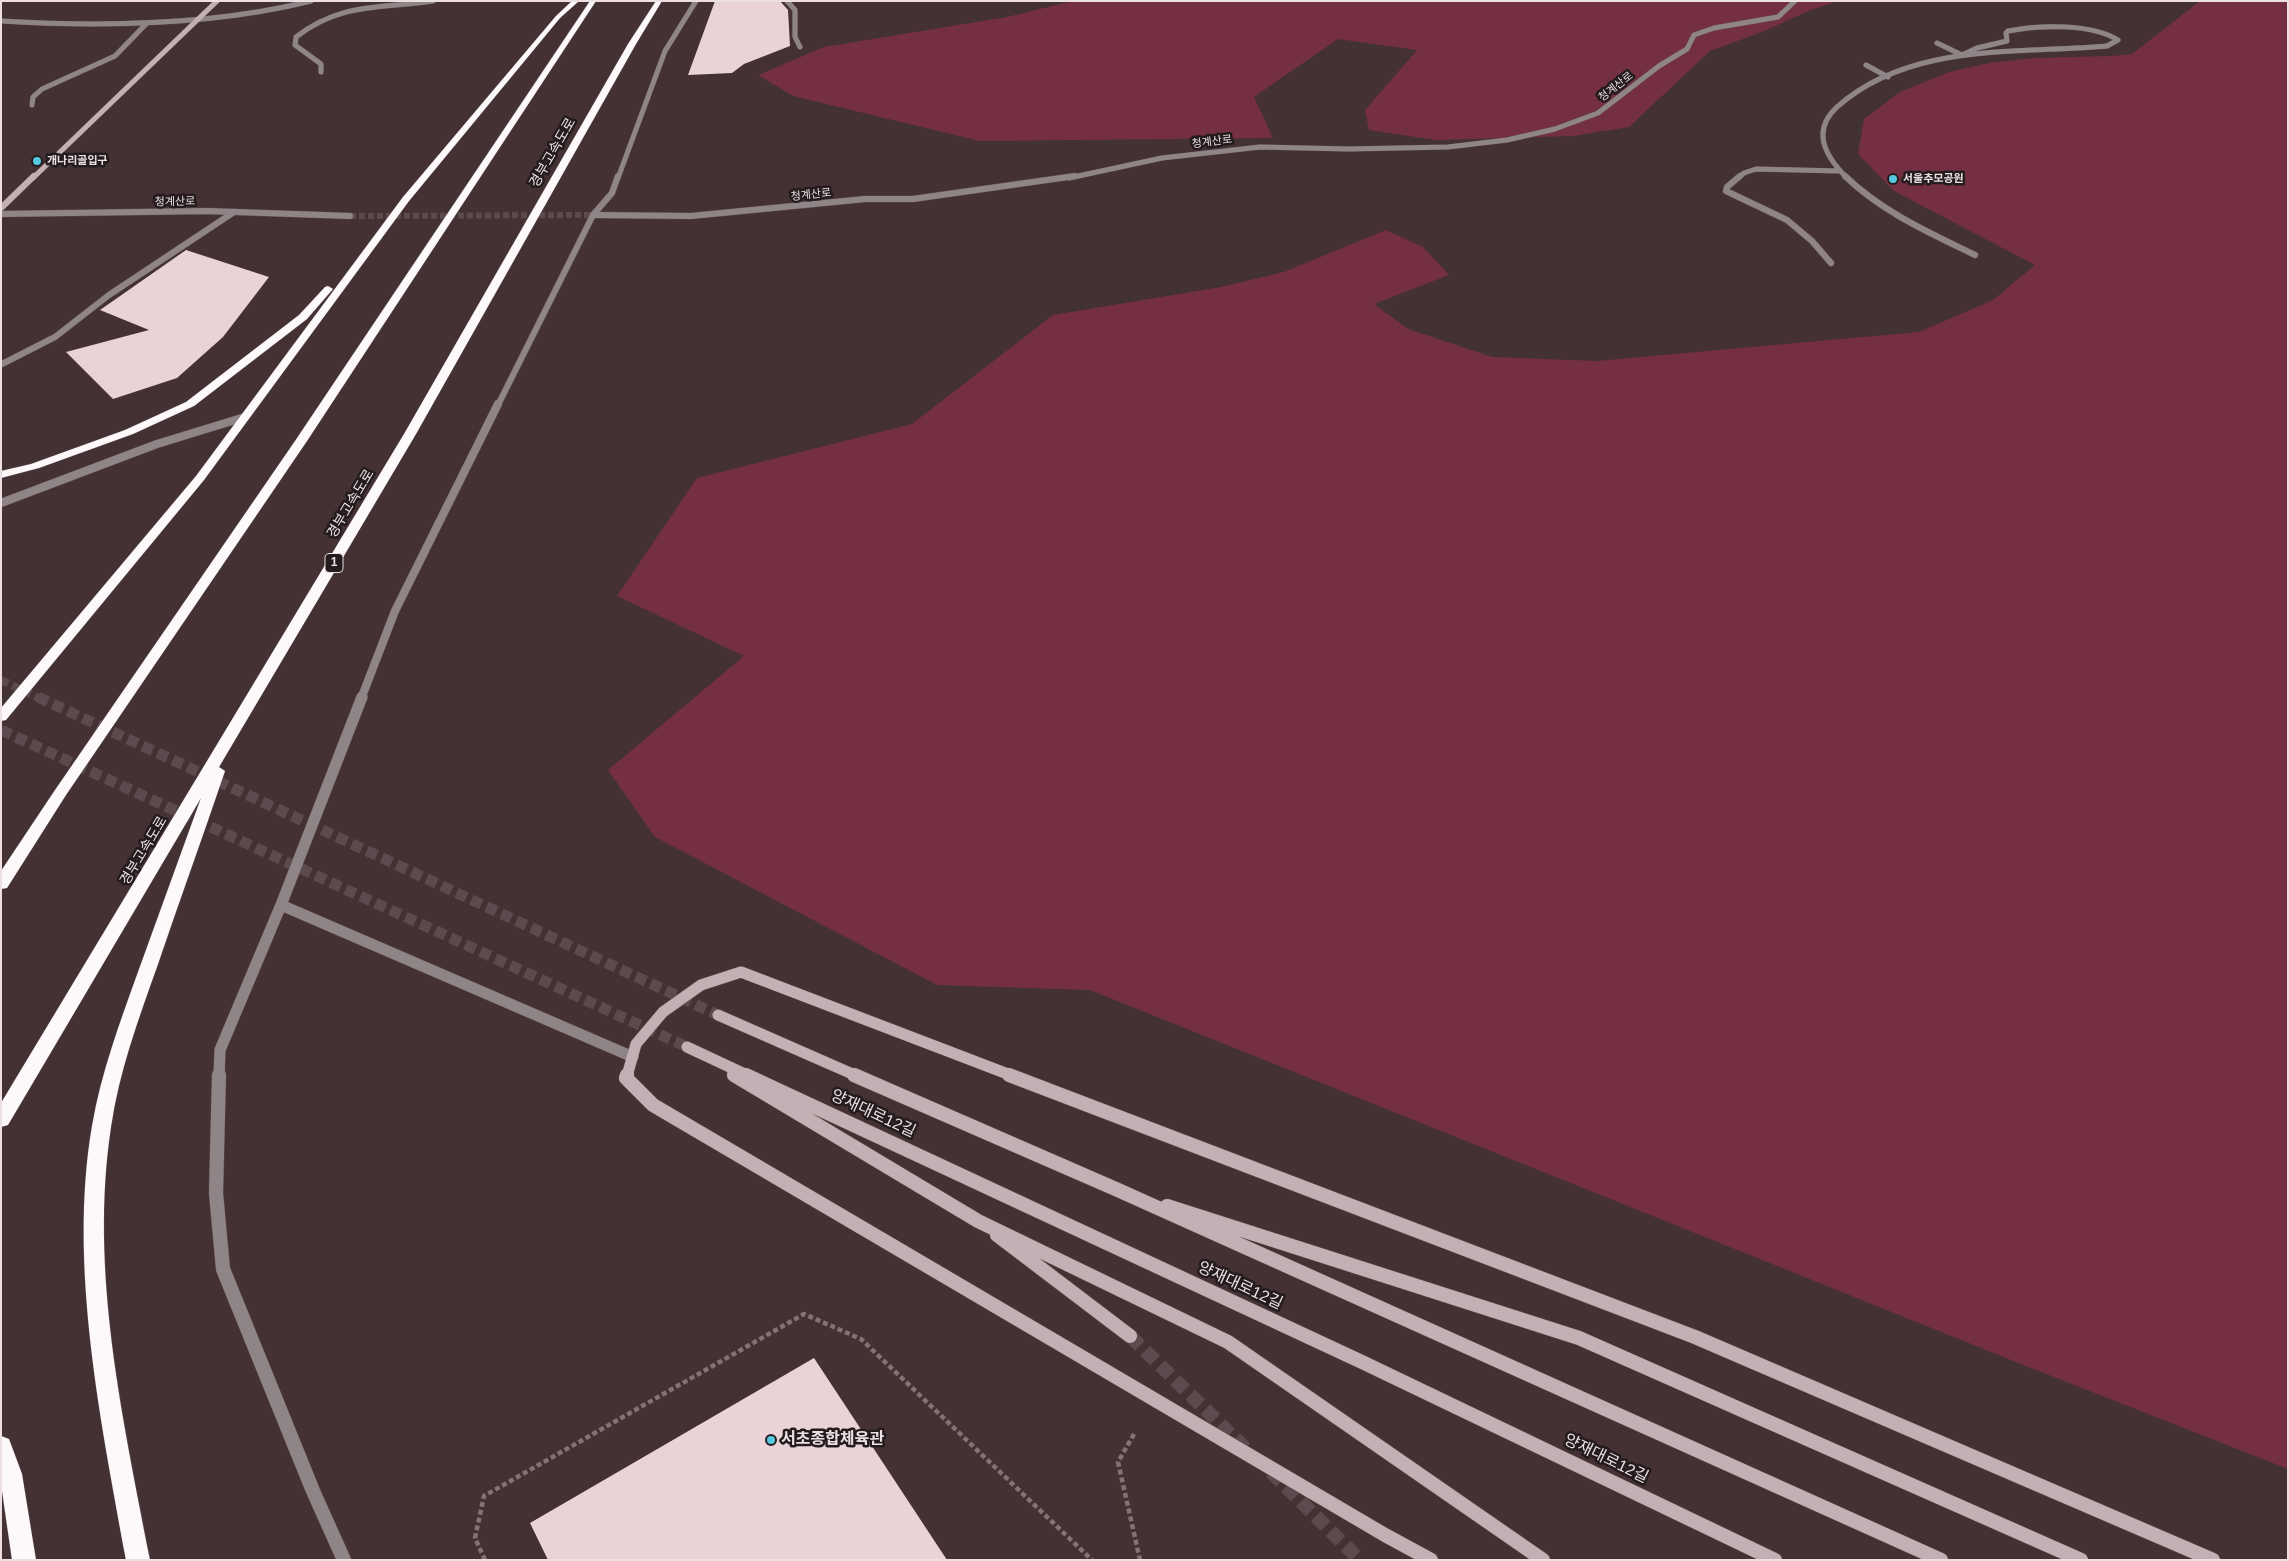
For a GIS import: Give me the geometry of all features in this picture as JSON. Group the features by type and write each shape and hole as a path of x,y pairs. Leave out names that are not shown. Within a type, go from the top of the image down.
{"highway":[{"path":"1,717 200,478 406,198 558,17 576,1"},
{"path":"1,884 60,793 301,441 593,1"},
{"name":"경부고속도로","path":"1,1120 405,442 632,44 659,1"},
{"path":"1,475 35,466 129,432 190,404 303,317 383,229"},
{"path":"138,1560 108,1397 94,1261 98,1150 112,1077 138,994 230,738"},
{"path":"1,1446 11,1474 24,1560"}],"main road":[{"path":"1,208 217,1"},
{"path":"1431,1560 1368,1525 653,1105 626,1078 636,1044 662,1012 701,984 741,972 1695,1337 2213,1560"},
{"path":"718,1015 1118,1190 1941,1560"},
{"name":"양재대로12길","path":"978,1221 687,1046 1362,1362 1776,1560"},
{"path":"1118,1190 1579,1338 2081,1560"},
{"path":"978,1221 1130,1336"},
{"path":"978,1221 1228,1342 1544,1560"}],"street":[{"path":"1,21 72,25 147,23 274,10 311,1"},
{"path":"321,72 321,64 295,45 296,37 310,26 329,16 352,10 433,1"},
{"path":"344,1560 309,1482 222,1269 216,1193 220,1050 281,905 395,611 593,215 612,193 665,51 696,1"},
{"path":"787,1 795,10 795,37 800,47"},
{"name":"청계산로","path":"593,215 691,216 865,199 913,199 1062,179 1162,158 1260,147 1349,149 1428,147 1507,140 1555,129 1598,114 1660,66 1687,49 1694,35 1722,26 1778,17 1795,1"},
{"path":"32,105 33,97 42,89 115,56 147,23"},
{"path":"1937,43 1962,55 2107,46 2118,40 2111,35 2085,30 2024,27 2008,31 2006,33 2007,41 2003,43 1977,48 1962,55 1888,76 1867,85 1844,99 1823,121 1821,135 1825,152 1839,171 1871,200 1976,255"},
{"path":"1866,64 1888,76"},
{"path":"1831,263 1812,241 1786,220 1726,191 1727,186 1749,171 1839,171"},
{"path":"2,364 55,337 109,295 234,212"},
{"name":"청계산로","path":"1,214 234,212 350,216"},
{"path":"1,503 157,444 245,417"},
{"path":"281,905 633,1057"}],"path":[{"path":"486,1560 475,1538 484,1496 804,1314 861,1339 1092,1560"},
{"path":"1134,1434 1118,1462 1140,1560"}],"shaded area":[{"path":"1073,1 1839,1 1813,9 1762,32 1710,51 1629,127 1573,136 1436,140 1369,130 1365,110 1417,50 1338,39 1254,97 1273,138 980,141 793,96 758,75 824,47 1007,17"},
{"path":"2200,1 2288,1 2288,1469 2026,1366 1090,990 937,985 655,837 608,770 744,656 617,596 697,478 912,424 1053,315 1221,287 1284,272 1386,230 1423,247 1449,275 1374,304 1408,329 1492,357 1597,361 1919,332 1993,300 2035,265 1894,191 1858,154 1864,119 1900,92 1949,72 1989,63 2034,58 2132,54"}],"building":[{"path":"715,1 780,1 788,10 790,46 744,64 732,73 688,75"},
{"path":"186,250 269,277 223,337 177,378 113,399 66,352 149,330 100,310"},
{"name":"서초종합체육관","path":"814,1358 947,1560 548,1560 530,1523"}],"tunnel":[{"path":"350,216 593,215"},
{"path":"1,680 41,699"},
{"path":"38,697 718,1015"},
{"path":"1,730 687,1047"},
{"path":"1130,1336 1246,1449"},
{"path":"1271,1472 1360,1560"}],"place":[{"name":"개나리골입구","path":"37,161"},
{"name":"서울추모공원","path":"1893,179"},
{"name":"서초종합체육관","path":"771,1440"}]}
